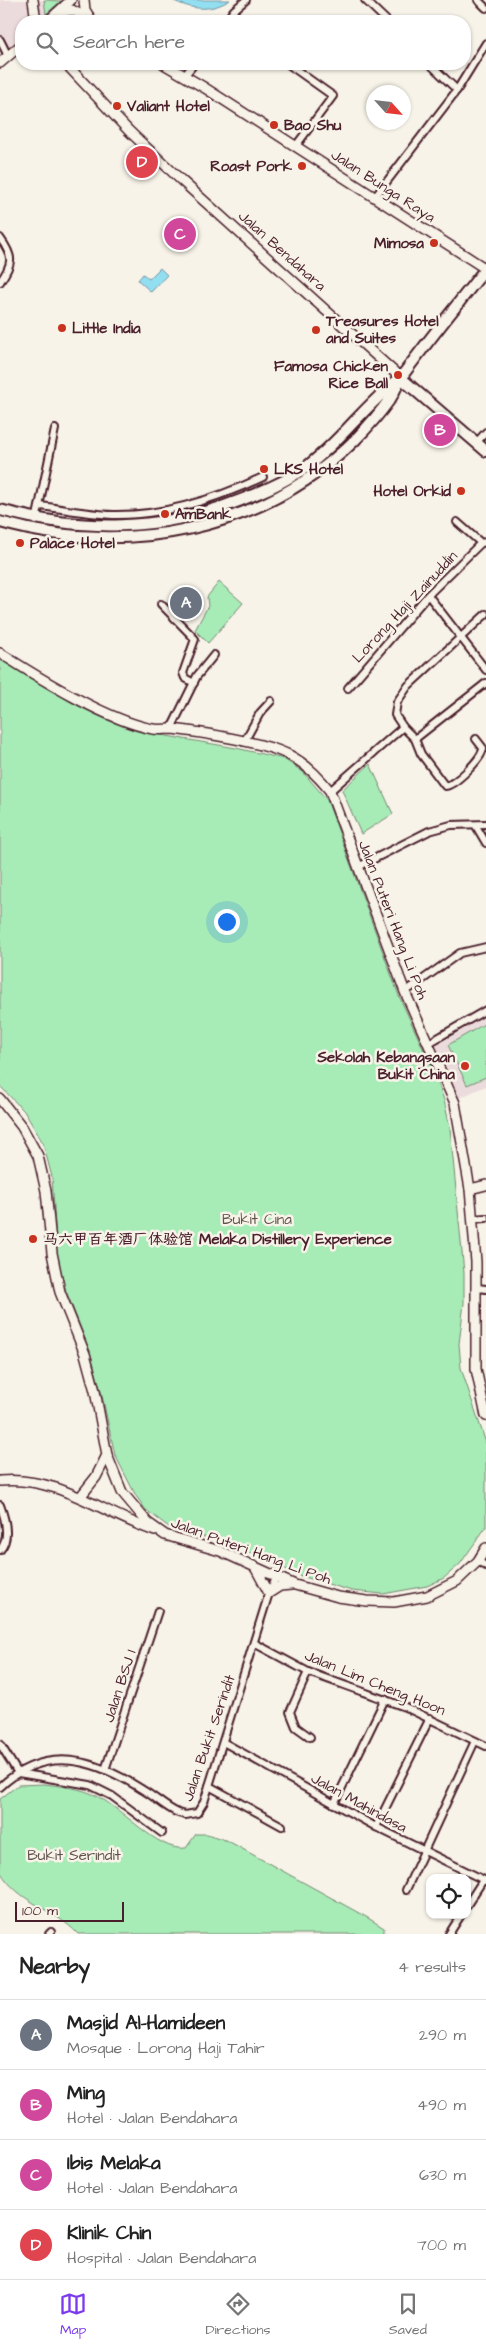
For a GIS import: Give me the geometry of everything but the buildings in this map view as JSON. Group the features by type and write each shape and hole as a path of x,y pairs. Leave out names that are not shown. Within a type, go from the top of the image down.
{"main road":[{"path":"0,522 62,535 152,536 199,528 244,514 269,503 312,477 355,440 390,399 401,378 486,269"},
{"path":"0,510 37,518 87,525 150,524 223,507 282,483 305,468 343,436 382,392 401,378"},
{"name":"Jalan Bendahara","path":"401,378 486,451"}],"street":[{"path":"33,0 35,15"},
{"path":"55,15 71,0"},
{"path":"84,0 85,10 89,15"},
{"path":"231,15 246,0"},
{"path":"365,0 381,15"},
{"path":"478,0 486,8"},
{"path":"57,13 72,10 82,15"},
{"path":"0,40 8,56"},
{"path":"471,67 486,43"},
{"path":"0,63 15,50"},
{"name":"Jalan Bendahara","path":"72,70 129,131 182,181 401,378"},
{"name":"Jalan Bunga Raya","path":"177,70 486,269"},
{"path":"185,75 189,70"},
{"path":"295,147 333,96 296,70"},
{"path":"436,70 457,90"},
{"path":"375,197 457,90 469,70"},
{"path":"0,238 9,250 10,262 0,282"},
{"path":"34,530 55,430"},
{"path":"476,443 486,432"},
{"path":"40,506 112,515 163,512 228,494 263,477"},
{"path":"457,522 484,543"},
{"name":"Lorong Haji Zainuddin","path":"348,688 428,595 484,543"},
{"path":"428,595 486,670"},
{"path":"161,604 196,639 184,673 185,678 194,683"},
{"path":"476,739 482,748 480,757 448,786 434,775 421,754 416,739 395,715 397,702 408,686 486,614"},
{"name":"Jalan Puteri Hang Li Poh","path":"0,653 63,690 117,717 153,729 171,729 244,742 285,753 301,762 321,779 330,790 405,992 455,1103 470,1189 481,1289 476,1369 486,1416"},
{"path":"171,729 202,669 214,655"},
{"path":"416,739 486,683"},
{"path":"244,742 260,713 271,701"},
{"path":"330,790 403,726"},
{"path":"358,867 429,831 451,826 486,824"},
{"path":"476,826 486,843"},
{"path":"405,992 460,953 486,947"},
{"path":"429,1043 486,1010"},
{"name":"Jalan Puteri Hang Li Poh","path":"0,1098 22,1127 38,1156 46,1191 52,1253 60,1292 85,1354 95,1391 107,1455 122,1492 133,1508 148,1523 164,1535 220,1551 256,1569 295,1585 338,1597 368,1601 410,1600 428,1596 457,1582 482,1564 486,1548"},
{"path":"470,1189 486,1186"},
{"path":"472,1220 486,1218"},
{"path":"81,1496 96,1477 107,1455"},
{"path":"0,1481 37,1483 81,1496 127,1522 164,1535"},
{"path":"0,1505 7,1525 3,1547 0,1550"},
{"path":"256,1569 269,1593 280,1586 295,1585"},
{"name":"Jalan Bukit Serindit","path":"0,1787 18,1772 32,1765 58,1759 105,1770 134,1784 171,1810 185,1815 197,1813 209,1786 269,1593 276,1577"},
{"name":"Jalan BSJ 1","path":"105,1770 158,1611"},
{"name":"Jalan Lim Cheng Hoon","path":"254,1643 308,1672 386,1699 430,1718 486,1746"},
{"path":"308,1672 290,1712 296,1727 310,1737"},
{"path":"334,1804 386,1699"},
{"path":"376,1828 430,1718"},
{"path":"406,1890 476,1741"},
{"name":"Jalan Mahindasa","path":"223,1742 376,1828 484,1880"},
{"path":"0,1744 18,1772 90,1785 112,1796 162,1833"},
{"path":"209,1786 282,1826"},
{"path":"471,1899 484,1880"},
{"path":"449,1934 458,1919"}],"shaded area":[{"path":"0,0 62,0 48,15 15,15 15,44 0,57"},
{"name":"Sekolah Kebangsaan Bukit China","path":"486,1016 486,1086 459,1098 435,1046"}],"green space":[{"path":"44,0 61,1 46,14"},
{"path":"219,582 243,603 208,643 195,630 208,606 207,597"},
{"name":"Bukit Cina","path":"0,659 76,704 114,721 161,735 236,748 284,759 303,772 327,800 399,996 434,1072 444,1100 450,1128 464,1273 464,1303 459,1344 461,1368 486,1443 486,1527 460,1564 444,1578 427,1586 383,1594 352,1591 301,1576 233,1545 169,1527 146,1510 136,1496 115,1455 90,1351 66,1291 57,1256 52,1177 43,1143 24,1111 0,1086"},
{"path":"370,764 393,814 361,834 342,790"},
{"path":"486,1023 486,1077 467,1085 448,1045"},
{"name":"Bukit Serindit","path":"44,1784 79,1789 101,1798 163,1843 175,1847 186,1848 196,1834 207,1834 228,1841 368,1918 384,1928 384,1934 78,1934 69,1925 17,1891 0,1871 0,1799 18,1785"}],"water":[{"path":"172,0 230,0 209,8 194,8"},
{"path":"160,268 167,275 151,292 138,280 143,274 149,279"}],"place":[{"name":"Valiant Hotel","path":"117,106"},
{"name":"Bao Shu","path":"274,125"},
{"name":"Klinik Chin","path":"142,162"},
{"name":"Roast Pork","path":"302,166"},
{"name":"Ibis Melaka","path":"180,234"},
{"name":"Mimosa","path":"434,243"},
{"name":"Little India","path":"62,328"},
{"name":"Treasures Hotel and Suites","path":"316,330"},
{"name":"Famosa Chicken Rice Ball","path":"398,375"},
{"name":"Ming","path":"440,430"},
{"name":"LKS Hotel","path":"264,469"},
{"name":"Hotel Orkid","path":"461,491"},
{"name":"AmBank","path":"165,514"},
{"name":"Palace Hotel","path":"20,543"},
{"name":"Masjid Al-Hamideen","path":"186,603"},
{"name":"Sekolah Kebangsaan Bukit China","path":"465,1066"},
{"name":"马六甲百年酒厂体验馆 Melaka Distillery Experience","path":"33,1239"}]}
